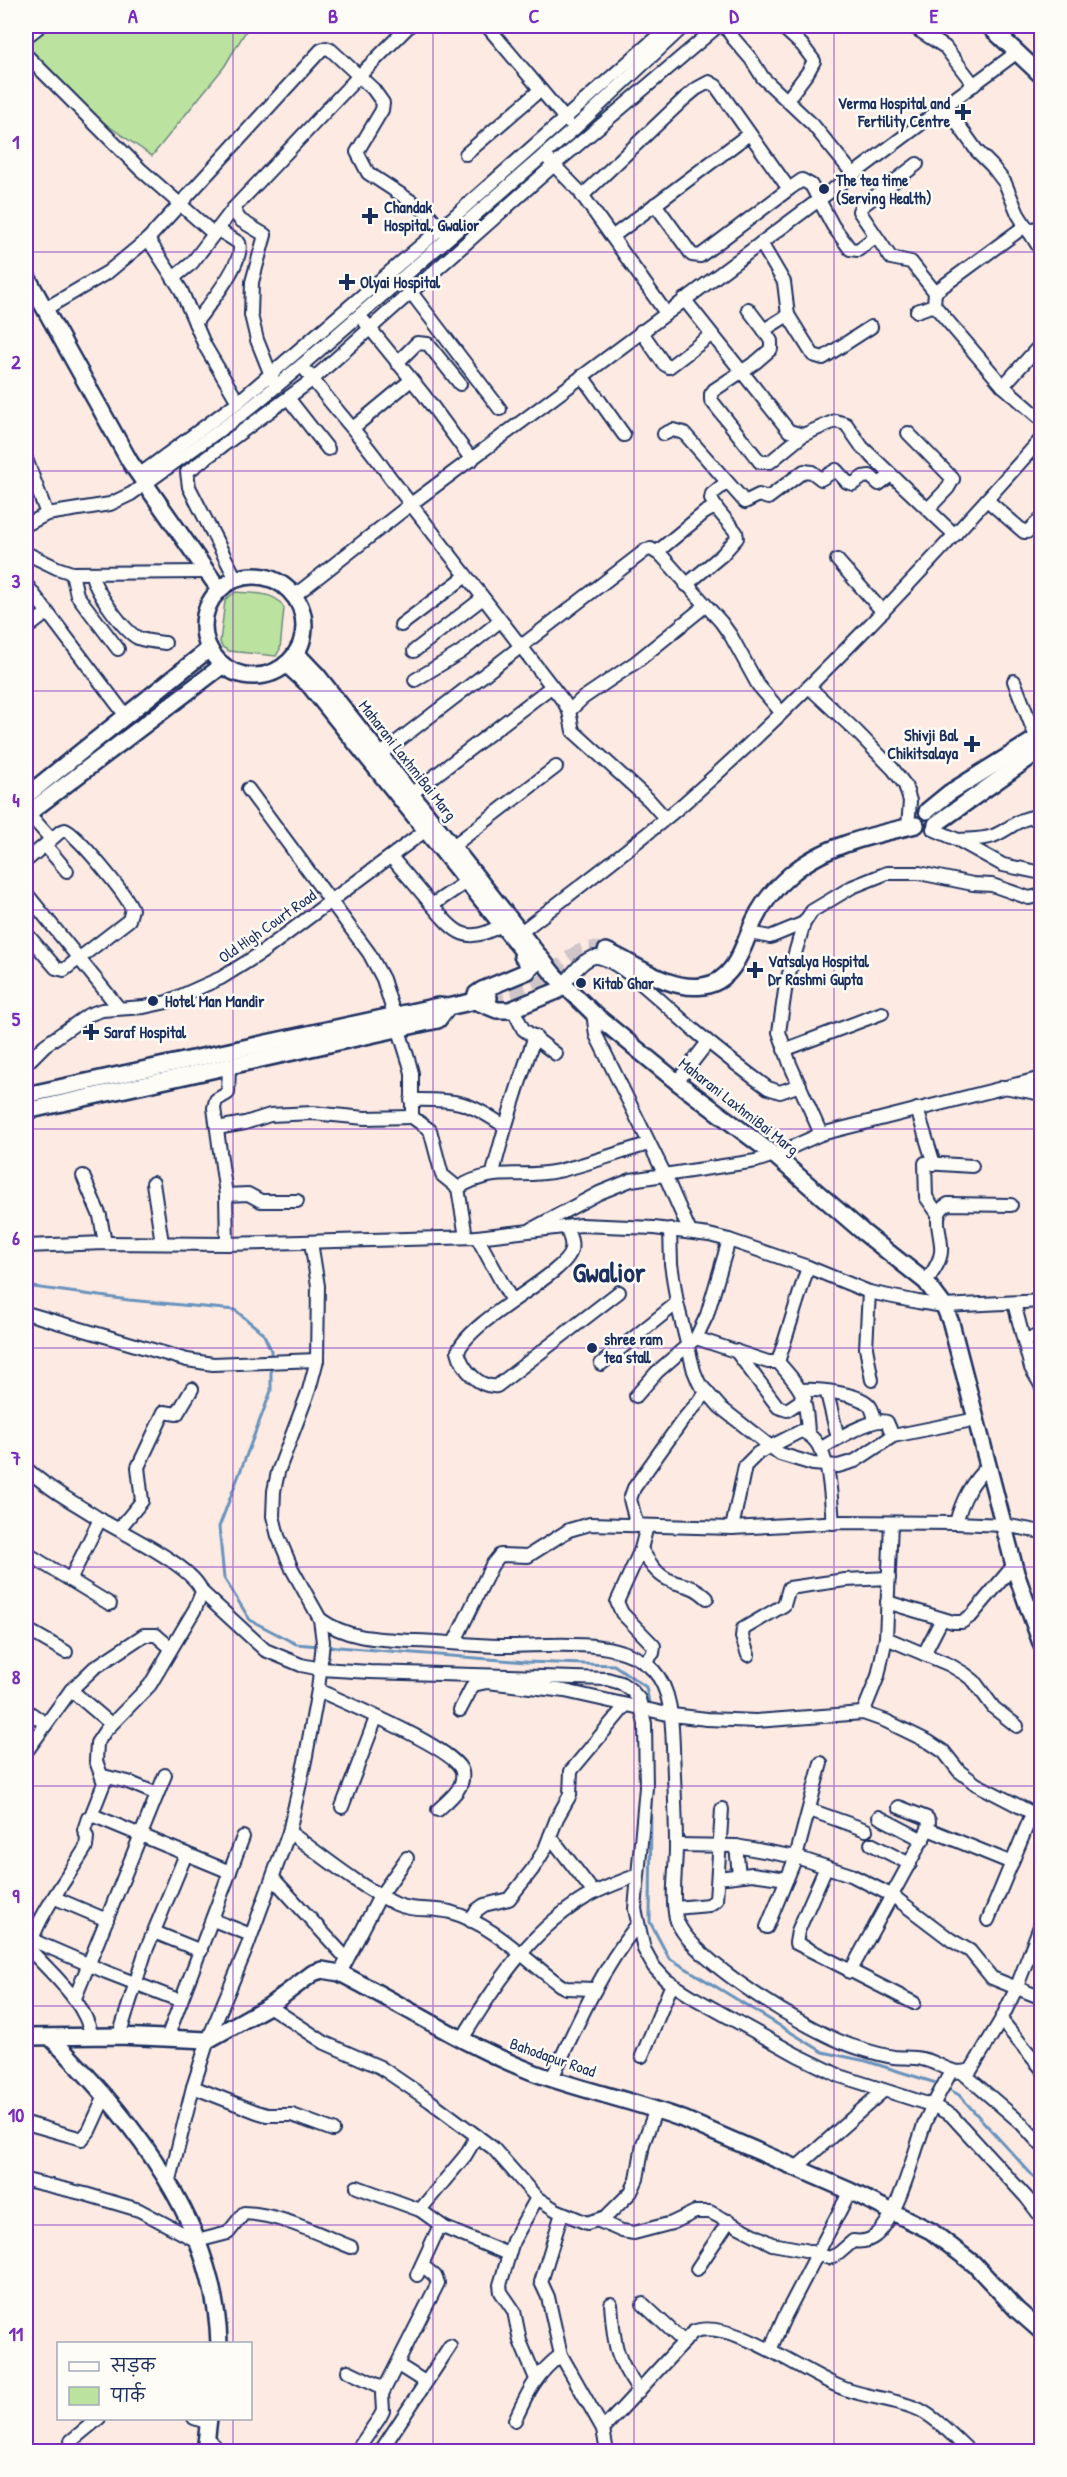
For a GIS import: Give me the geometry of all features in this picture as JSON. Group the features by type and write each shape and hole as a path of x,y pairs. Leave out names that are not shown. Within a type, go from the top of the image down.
{"main road":[{"path":"989,26 1041,76"},
{"path":"26,275 142,480 219,589"},
{"path":"252,576 268,578 282,585 294,596 301,610 304,624 302,639 291,658 275,671 261,675 235,672 223,665 209,649 204,633 205,616 211,600 219,589 236,579 252,576"},
{"path":"27,791 209,649"},
{"path":"291,658 310,686 466,882 511,931 511,943 530,969 476,994 498,1010 513,1009 560,987"},
{"name":"Maharani LaxhmiBai Marg","path":"291,658 317,675 453,846 511,931 560,987 594,1019 774,1155 863,1232 926,1282 944,1306 951,1323 1014,1566 1041,1646"},
{"path":"27,814 223,665"},
{"path":"606,951 664,980 704,986 716,982 739,958 754,921 775,889 809,860 837,847 885,832 912,826 924,832 932,822 1040,740"},
{"path":"26,1095 397,1022 438,1020 448,1007 482,999"},
{"path":"26,1111 229,1067 397,1022"},
{"path":"26,2037 119,2036 208,2040 269,2006 313,1974 344,1966"},
{"name":"Bahodapur Road","path":"344,1966 462,2039 501,2059 552,2078 657,2109 850,2191 931,2231 974,2264 1041,2332"},
{"path":"51,2038 91,2078 105,2096 169,2184 187,2214 209,2269 215,2292 219,2342"},
{"path":"204,2420 207,2445"}],"street":[{"path":"26,37 40,26"},
{"path":"173,278 192,263 233,209 409,26"},
{"path":"487,26 574,129"},
{"path":"142,480 245,412 302,365 445,233 564,117 669,26"},
{"path":"26,525 47,514 110,504 131,494 142,480 271,373 544,155 684,26"},
{"path":"236,579 189,487 188,472 312,380 554,165 718,26"},
{"path":"725,26 751,58 763,78 813,125 853,174"},
{"path":"782,26 802,45 814,61 787,100"},
{"path":"912,26 945,47 974,85"},
{"path":"45,309 108,273 148,239 321,50 326,48 373,89 383,103 382,110 358,148 358,157 368,173 426,211 445,233"},
{"path":"294,596 411,504 1016,53"},
{"path":"26,55 178,204 215,232 239,243 241,251 222,290 195,323"},
{"path":"582,196 684,99 709,82 716,86 789,189"},
{"path":"466,154 540,90"},
{"path":"945,106 977,151 1005,183 1041,252"},
{"path":"612,237 750,134"},
{"path":"544,155 582,196 666,313"},
{"path":"917,164 861,207 859,211 861,217 894,260 911,262 934,299 1003,386 1041,420"},
{"path":"655,204 684,246 696,257 707,252 802,180 807,182 850,249 858,250 875,237"},
{"path":"233,209 240,220 265,235 252,282 251,315 263,358 275,387"},
{"path":"917,311 1027,229 1041,225"},
{"path":"148,239 173,278 205,346 238,402"},
{"path":"761,243 784,282 788,315 813,355 823,358 871,327"},
{"path":"410,291 500,409"},
{"path":"684,299 789,431 803,435"},
{"path":"748,309 771,341 771,349 714,390 711,400 760,462 770,462 803,435 835,421 841,422 846,424 861,447 955,535"},
{"path":"357,315 370,327 472,460"},
{"path":"764,330 788,315"},
{"path":"641,332 664,364 669,367 711,334"},
{"path":"397,363 417,343 428,344 460,384"},
{"path":"1003,386 1041,343"},
{"path":"302,365 337,412 353,428 569,711 573,731 649,800 665,818"},
{"path":"582,376 624,435"},
{"path":"353,428 411,380"},
{"path":"288,398 328,449"},
{"path":"664,434 673,430 684,433 745,502 759,495 768,498 804,471 812,472 821,479 836,470 847,482 853,484 863,477 870,476 879,484 891,475"},
{"path":"908,432 953,479 948,488 928,509"},
{"path":"391,856 447,924 462,934 481,935 511,931 665,818 810,687 955,535 1041,438"},
{"path":"26,459 47,514"},
{"path":"686,585 722,555 737,538 736,532 711,499 712,494 727,482"},
{"path":"987,500 1024,532 1027,532 1041,518"},
{"path":"657,552 704,513 717,509"},
{"path":"381,754 646,550 651,549 657,552 731,636 758,685 781,712"},
{"path":"27,557 72,573 207,572"},
{"path":"837,560 883,612"},
{"path":"72,573 77,595 118,649"},
{"path":"92,574 96,587 125,628 141,639 165,643"},
{"path":"401,625 466,576"},
{"path":"27,590 126,716"},
{"path":"414,651 483,598"},
{"path":"569,711 582,698 636,662 705,606"},
{"path":"26,629 47,613"},
{"path":"415,680 461,652 500,621"},
{"path":"1014,681 1040,740"},
{"path":"411,794 550,687"},
{"path":"810,687 857,732 905,785 910,801 912,826"},
{"path":"453,846 556,767"},
{"path":"248,789 369,953 382,979 412,1073 412,1117"},
{"path":"27,814 67,871"},
{"path":"958,840 984,839 1000,833 1022,819 1041,816"},
{"path":"932,822 998,863 1041,873"},
{"path":"26,861 64,830 70,831 83,844 132,909 129,920 78,959 70,968 60,970 26,933"},
{"name":"Old High Court Road","path":"26,1064 45,1045 88,1015 102,1010 144,1008 167,1002 221,978 261,953 426,830"},
{"path":"821,1134 784,1050 779,1032 786,984 804,923 816,906 887,873 919,873 965,883 992,885 1029,898 1041,895"},
{"path":"432,904 466,882"},
{"path":"26,893 119,1008"},
{"path":"750,933 770,937 804,923"},
{"path":"560,987 589,960 595,957 605,960 634,978 708,1042 768,1088 780,1092 800,1085"},
{"path":"513,1009 523,1029 556,1054"},
{"path":"784,1050 882,1013"},
{"path":"594,1019 604,1054 664,1173 690,1232"},
{"path":"493,1173 504,1126 535,1036"},
{"path":"677,1082 708,1042"},
{"path":"227,1244 226,1195 214,1104 228,1093 229,1067"},
{"path":"527,1232 615,1185 664,1173 739,1164 774,1155 821,1134 1041,1078"},
{"path":"1003,1087 1041,1094"},
{"path":"411,1100 468,1103 504,1126"},
{"path":"917,1109 934,1164"},
{"path":"217,1128 245,1123 270,1115 314,1113 365,1118 412,1117 430,1130 442,1175 458,1188 472,1237 512,1300"},
{"path":"458,1188 469,1181 493,1173 531,1174 556,1171 648,1144"},
{"path":"926,1282 942,1250 938,1214 926,1197 925,1164 972,1166"},
{"path":"82,1176 100,1216 105,1243"},
{"path":"153,1183 162,1243"},
{"path":"226,1195 248,1194 261,1201 297,1201"},
{"path":"938,1214 941,1208 948,1204 1011,1205"},
{"path":"26,1246 105,1243 227,1244 472,1237 581,1225 670,1229 729,1240 808,1267 869,1292 944,1306 1041,1301"},
{"path":"566,1228 572,1243 571,1252 566,1261 512,1300 469,1336 458,1351 460,1361 479,1383 490,1387 503,1383 619,1292"},
{"path":"670,1229 671,1264 677,1303 692,1342 694,1371 720,1407 770,1447 788,1457 827,1466 838,1466 855,1461 893,1436 977,1419"},
{"path":"636,1396 657,1372 692,1342 707,1315 729,1240"},
{"path":"169,2184 193,2087 208,2040 251,1935 289,1832 302,1780 318,1690 321,1666 321,1625 292,1569 278,1536 273,1516 274,1491 278,1472 309,1390 317,1360 318,1286 311,1242"},
{"path":"778,1362 808,1267"},
{"path":"869,1292 866,1348 872,1380"},
{"path":"601,1364 677,1303"},
{"path":"1014,1303 1031,1368 1041,1386"},
{"path":"26,1313 187,1360 213,1364 317,1360"},
{"path":"1024,1339 1041,1336"},
{"path":"692,1342 778,1362"},
{"path":"736,1351 778,1407 788,1410 803,1394 840,1393 862,1401 872,1409 876,1421"},
{"path":"778,1362 803,1394 808,1434"},
{"path":"119,1529 142,1501 138,1467 164,1412 177,1414 192,1389"},
{"path":"644,1663 653,1653 654,1646 622,1613 617,1602 641,1549 642,1526 630,1499 634,1488 682,1421 707,1392"},
{"path":"827,1393 838,1438"},
{"path":"820,1449 838,1438 880,1420 887,1422 893,1436"},
{"path":"732,1528 745,1466 758,1453 801,1431 808,1434 820,1449 827,1466 833,1522"},
{"path":"957,1523 964,1498 974,1482 989,1466"},
{"path":"26,1468 43,1484 154,1550 192,1577 202,1592 265,1650 284,1660 321,1666 608,1679 632,1690 643,1708 646,1740 646,1786 635,1909 644,1949 654,1967 672,1984 696,1999 840,2076 883,2091 936,2102 974,2139 1041,2218"},
{"path":"70,1580 100,1519"},
{"path":"454,1643 492,1565 500,1555 528,1556 580,1525 732,1528 833,1522 957,1523 1004,1525 1041,1532"},
{"path":"863,1713 880,1670 886,1638 891,1523"},
{"path":"641,1549 649,1562 665,1579 692,1586 707,1598"},
{"path":"26,1553 110,1604"},
{"path":"888,1602 953,1622 962,1622 1014,1566"},
{"path":"748,1655 742,1637 743,1629 784,1605 789,1588 792,1586 889,1578"},
{"path":"92,2037 90,2025 75,1998 30,1948 55,1898 86,1847 85,1824 92,1816 102,1789 103,1776 96,1761 97,1743 111,1724 150,1685 195,1609 202,1592"},
{"path":"924,1654 942,1619"},
{"path":"321,1625 353,1636 498,1646 601,1646 630,1655 644,1663 655,1672 664,1686 670,1715 676,1845 675,1908 681,1930 704,1956 726,1974 817,2031 838,2042 861,2049 891,2056 918,2058 954,2074 1022,2123 1040,2143"},
{"path":"26,1629 66,1652"},
{"path":"26,1752 30,1738 46,1724 71,1690 94,1668 144,1635 156,1635 171,1648"},
{"path":"886,1638 965,1674 974,1681 994,1708 1017,1726"},
{"path":"460,1710 468,1692 479,1682 565,1691 670,1715 756,1721 863,1713 886,1721 929,1742 944,1752 959,1771 976,1784 1036,1816 1012,1863 988,1920"},
{"path":"71,1690 111,1724"},
{"path":"318,1690 450,1756 460,1766 461,1784 456,1793 438,1810"},
{"path":"471,1921 477,1910 484,1905 509,1899 532,1870 570,1795 571,1771 626,1705"},
{"path":"26,1710 46,1724"},
{"path":"342,1807 376,1718"},
{"path":"767,1927 796,1857 821,1763"},
{"path":"75,1998 165,1775"},
{"path":"103,1776 128,1782 157,1794"},
{"path":"850,1972 910,1864 929,1821 927,1818 899,1807"},
{"path":"675,1908 714,1903 717,1892 722,1809"},
{"path":"810,1810 866,1830"},
{"path":"92,1816 230,1872"},
{"path":"879,1817 1012,1863"},
{"path":"289,1832 380,1896 408,1909 450,1912 471,1921 560,1985 566,1988 594,1989"},
{"path":"550,1836 594,1893"},
{"path":"167,2038 243,1837"},
{"path":"871,1844 910,1864"},
{"path":"676,1845 736,1846 796,1857 869,1883 893,1896 951,1940 970,1951 992,1978 1041,1998"},
{"path":"736,1846 739,1875"},
{"path":"119,2036 154,1932 186,1854"},
{"path":"273,1878 344,1966 380,1896 407,1858"},
{"path":"826,1867 798,1931 796,1943 914,2003"},
{"path":"718,1878 752,1874 786,1879"},
{"path":"462,2039 519,1954 567,1911 594,1893 637,1875"},
{"path":"55,1898 107,1920"},
{"path":"213,1920 251,1935"},
{"path":"599,2221 628,2233 672,2223 701,2211 710,2212 772,2244 818,2253 828,2258 838,2254 853,2241 861,2242 876,2236 892,2211 914,2160 924,2124 936,2102 954,2074 974,2067 1001,2020 1016,1989 1041,1921"},
{"path":"552,2078 594,1989 637,1925"},
{"path":"154,1932 201,1951"},
{"path":"32,1940 135,1984 182,2001"},
{"path":"642,2056 672,1984"},
{"path":"269,2006 324,2043 380,2067 436,2105 505,2159 537,2198 562,2213 586,2223 599,2221 617,2208 631,2192 637,2179 644,2144 657,2109"},
{"path":"1001,2020 1041,2069"},
{"path":"193,2087 257,2112 267,2115 292,2115 333,2130"},
{"path":"795,2168 883,2091"},
{"path":"26,2123 82,2139 89,2131 105,2096"},
{"path":"420,2210 465,2156 477,2136"},
{"path":"26,2180 138,2210 197,2241 228,2233 244,2213 283,2222 351,2247"},
{"path":"357,2187 420,2210 440,2225 508,2254"},
{"path":"770,2350 784,2316 850,2191"},
{"path":"536,2379 520,2340 514,2311 501,2292 500,2285 508,2254 537,2198"},
{"path":"562,2213 541,2282 548,2297 561,2355 603,2429 607,2451"},
{"path":"697,2269 729,2221"},
{"path":"356,2451 383,2411 381,2398 384,2388 398,2365 438,2283 435,2276 419,2270 440,2225"},
{"path":"611,2304 615,2347 620,2363 639,2391"},
{"path":"643,2304 684,2342"},
{"path":"603,2429 693,2332 703,2328 721,2330 770,2350 843,2389 921,2410 937,2421 970,2451"},
{"path":"380,2451 450,2346"},
{"path":"514,2420 536,2379 548,2364 561,2355"},
{"path":"398,2365 424,2382"},
{"path":"348,2371 384,2388"},
{"path":"71,2441 97,2420"},
{"path":"207,2445 220,2451"}],"green space":[{"path":"26,26 249,26 224,67 152,156 26,69"},
{"path":"236,592 270,596 284,608 280,649 276,656 229,651 222,647 220,642 225,601"}],"waterway":[{"path":"26,1286 129,1300 235,1310 263,1333 271,1350 271,1358"},
{"path":"271,1365 271,1391 219,1527 224,1578 250,1620 296,1644 319,1646"},
{"path":"326,1646 526,1662 614,1665 646,1687 650,1707"},
{"path":"651,1713 651,1751"},
{"path":"651,1800 650,1922 669,1958 823,2052 866,2061 939,2084"},
{"path":"945,2087 959,2095 1042,2186"}],"tunnel":[{"path":"489,998 521,991 539,984 576,953 594,949 606,951"}],"place":[{"name":"Verma Hospital and Fertility Centre","path":"963,112"},
{"name":"The tea time (Serving Health)","path":"824,189"},
{"name":"Chandak Hospital, Gwalior","path":"370,216"},
{"name":"Olyai Hospital","path":"347,282"},
{"name":"Shivji Bal Chikitsalaya","path":"972,744"},
{"name":"Vatsalya Hospital Dr Rashmi Gupta","path":"755,970"},
{"name":"Kitab Ghar","path":"581,983"},
{"name":"Hotel Man Mandir","path":"153,1001"},
{"name":"Saraf Hospital","path":"91,1032"},
{"name":"shree ram tea stall","path":"592,1348"}],"district":[{"name":"Gwalior","path":"609,1272"}]}
